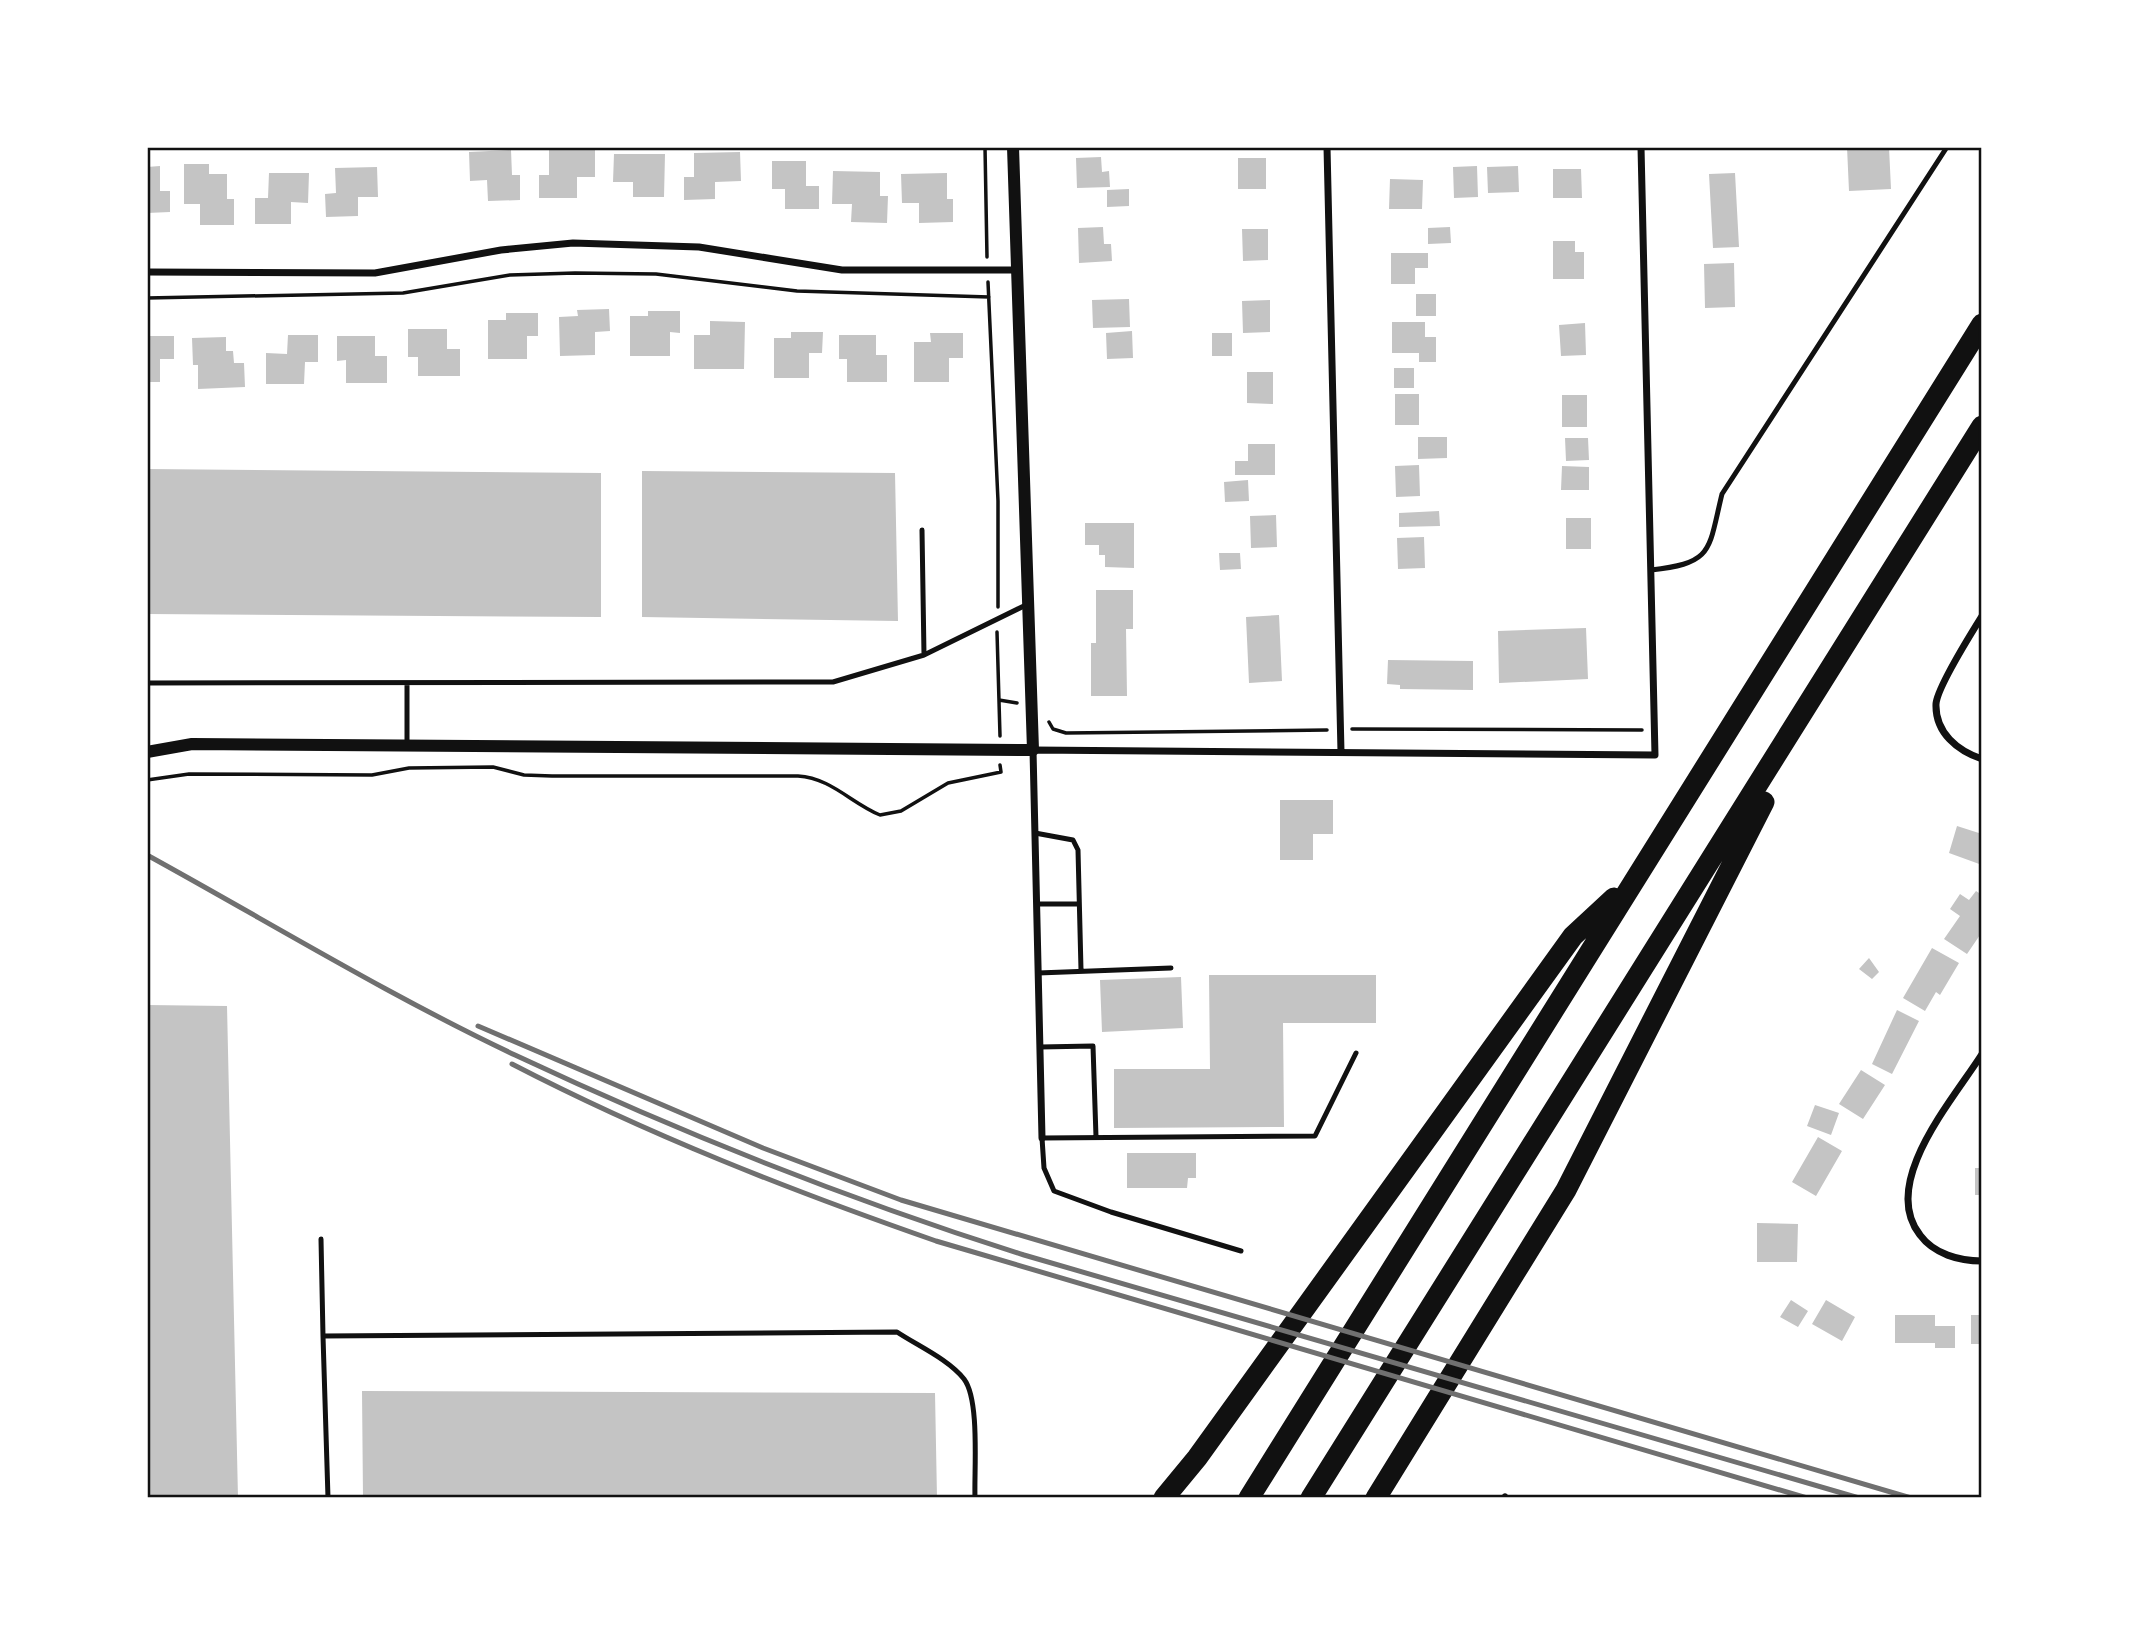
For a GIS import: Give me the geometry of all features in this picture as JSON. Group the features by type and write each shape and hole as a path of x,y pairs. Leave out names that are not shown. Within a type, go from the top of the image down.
{"highway":[{"path":"1249,1498 1982,324"},
{"path":"1311,1498 1825,681 1982,426"},
{"path":"1376,1498 1566,1190 1825,681"},
{"path":"1164,1498 1197,1458 1573,936 1634,880"}],"street":[{"path":"1013,147 1033,750 1042,1138"},
{"path":"1327,147 1341,752"},
{"path":"147,752 192,744 1655,755 1641,147"},
{"path":"147,272 375,273 501,250 573,243 699,247 842,270 1016,270"},
{"path":"1981,759 1955,747 1940,728 1936,703 1982,616"},
{"path":"1982,1054 1915,1160 1908,1180 1906,1202 1910,1223 1926,1243 1948,1256 1982,1261"}],"lane":[{"path":"1651,570 1687,566 1700,557 1711,542 1722,494 1947,147"},
{"path":"922,530 924,654"},
{"path":"147,683 833,682 924,654 1028,604"},
{"path":"407,683 407,745"},
{"path":"1035,833 1064,835 1073,839 1078,850 1082,970"},
{"path":"1037,904 1079,904"},
{"path":"1038,974 1171,968"},
{"path":"1040,1047 1093,1046 1096,1137"},
{"path":"1241,1251 1111,1212 1054,1191 1044,1168 1042,1138 1315,1136 1356,1053"},
{"path":"321,1239 328,1498"},
{"path":"323,1336 897,1332 951,1367 965,1380 972,1396 975,1498"}],"path":[{"path":"985,147 987,271 998,502 999,700"},
{"path":"147,298 403,293 510,275 575,272 656,274 797,291 989,297"},
{"path":"147,780 189,774 372,775 409,768 493,767 524,775 552,776 798,776 815,777 828,783 880,815 901,811 935,789 964,778 1000,772"}],"building":[{"path":"1847,147 1889,147 1891,189 1849,191"},
{"path":"511,150 512,175 520,175 520,200 488,201 487,180 470,181 469,152"},
{"path":"549,150 595,150 595,177 577,177 577,198 539,198 539,175 549,175"},
{"path":"740,152 741,181 715,182 715,199 684,200 684,177 694,177 694,153"},
{"path":"614,154 665,154 664,197 633,197 633,182 613,182"},
{"path":"1101,157 1102,172 1109,171 1110,187 1077,188 1076,158"},
{"path":"1238,158 1266,158 1266,189 1238,189"},
{"path":"772,161 806,161 806,186 819,186 819,209 785,209 785,189 772,189"},
{"path":"184,164 209,164 209,174 227,174 227,199 234,199 234,225 200,225 200,204 184,204"},
{"path":"160,166 160,191 170,191 170,212 147,213 147,167"},
{"path":"1477,166 1478,197 1454,198 1453,167"},
{"path":"1518,166 1519,192 1488,193 1487,167"},
{"path":"377,167 378,197 358,197 358,216 326,217 325,194 336,193 335,168"},
{"path":"1553,169 1581,169 1582,198 1553,198"},
{"path":"833,171 880,172 880,196 888,196 887,223 851,222 852,204 832,204"},
{"path":"269,173 309,173 308,203 291,202 291,224 255,224 255,198 268,198"},
{"path":"947,173 947,199 953,199 953,222 919,223 919,203 902,203 901,174"},
{"path":"1735,173 1739,247 1713,248 1709,174"},
{"path":"1390,179 1423,180 1422,209 1389,209"},
{"path":"1129,189 1129,206 1107,207 1107,190"},
{"path":"1103,227 1104,244 1111,244 1112,261 1079,263 1078,228"},
{"path":"1450,227 1451,243 1428,244 1428,228"},
{"path":"1242,229 1268,229 1268,260 1243,261"},
{"path":"1553,241 1575,241 1575,252 1584,252 1584,279 1553,279"},
{"path":"1391,253 1428,253 1428,268 1415,268 1415,284 1391,284"},
{"path":"1734,263 1735,307 1705,308 1704,264"},
{"path":"1416,294 1436,294 1436,316 1416,316"},
{"path":"1129,299 1130,327 1093,328 1092,300"},
{"path":"1270,300 1270,332 1243,333 1242,301"},
{"path":"609,309 610,331 595,332 595,355 560,356 559,317 578,316 577,310"},
{"path":"648,311 680,311 680,333 670,332 670,356 630,356 630,316 648,316"},
{"path":"506,313 538,313 538,336 527,336 527,359 488,359 488,320 506,320"},
{"path":"710,321 745,322 744,369 694,369 694,335 710,335"},
{"path":"1392,322 1425,322 1425,337 1436,337 1436,362 1419,362 1419,353 1392,353"},
{"path":"1585,323 1586,355 1561,356 1559,325"},
{"path":"408,329 447,329 447,349 460,349 460,376 418,376 418,357 408,357"},
{"path":"1132,331 1133,358 1107,359 1106,333"},
{"path":"791,332 823,332 822,353 809,353 809,378 774,378 774,338 791,338"},
{"path":"930,333 963,333 963,358 949,358 949,382 914,382 914,342 931,342"},
{"path":"1212,333 1232,333 1232,356 1212,356"},
{"path":"288,335 318,335 318,362 305,362 304,384 266,384 266,353 287,354"},
{"path":"839,335 876,335 876,355 887,355 887,382 847,382 847,359 839,359"},
{"path":"147,336 174,336 174,359 160,359 160,382 147,382"},
{"path":"337,336 375,336 375,356 387,356 387,383 346,383 346,360 337,361"},
{"path":"226,337 226,351 233,351 234,363 244,363 245,387 198,389 198,365 193,365 192,338"},
{"path":"1394,368 1414,368 1414,388 1394,388"},
{"path":"1247,372 1273,372 1273,404 1247,403"},
{"path":"1395,394 1419,394 1419,425 1395,425"},
{"path":"1562,395 1587,395 1587,427 1562,427"},
{"path":"1418,437 1447,437 1447,458 1418,459"},
{"path":"1565,438 1588,438 1589,460 1566,461"},
{"path":"1248,444 1275,444 1275,475 1235,475 1235,461 1248,461"},
{"path":"1419,465 1420,496 1396,497 1395,466"},
{"path":"1562,466 1589,467 1589,490 1561,490"},
{"path":"147,469 601,473 601,617 147,614"},
{"path":"642,471 895,473 898,621 642,617"},
{"path":"1248,480 1249,501 1225,502 1224,482"},
{"path":"1439,511 1440,526 1399,527 1399,513"},
{"path":"1276,515 1277,547 1251,548 1250,516"},
{"path":"1566,518 1591,518 1591,549 1566,549"},
{"path":"1085,523 1134,523 1134,568 1105,567 1105,555 1099,555 1099,545 1085,545"},
{"path":"1424,537 1425,568 1398,569 1397,538"},
{"path":"1219,553 1240,553 1241,569 1220,570"},
{"path":"1096,590 1133,590 1133,629 1126,629 1127,696 1091,696 1091,643 1096,643"},
{"path":"1279,615 1282,681 1249,683 1246,617"},
{"path":"1586,628 1588,679 1499,683 1498,631"},
{"path":"1388,660 1473,661 1473,690 1400,689 1400,685 1387,684"},
{"path":"1280,800 1333,800 1333,834 1313,834 1313,860 1280,860"},
{"path":"1957,826 1982,834 1982,865 1949,853"},
{"path":"1976,891 1982,895 1982,932 1967,954 1944,939 1960,916 1950,909 1960,894 1969,900"},
{"path":"1932,948 1959,963 1940,995 1936,992 1925,1011 1903,998"},
{"path":"1869,958 1879,972 1872,979 1859,969"},
{"path":"1209,975 1376,975 1376,1023 1283,1023 1284,1127 1114,1128 1114,1069 1210,1069"},
{"path":"1181,977 1183,1028 1102,1032 1100,980"},
{"path":"147,1005 227,1006 238,1498 147,1498"},
{"path":"1897,1010 1919,1021 1892,1074 1872,1064"},
{"path":"1861,1070 1885,1085 1863,1119 1839,1104"},
{"path":"1815,1105 1839,1113 1831,1135 1807,1126"},
{"path":"1818,1137 1842,1151 1816,1196 1792,1182"},
{"path":"1127,1153 1196,1153 1196,1178 1188,1178 1187,1188 1127,1188"},
{"path":"1975,1168 1982,1168 1982,1195 1975,1195"},
{"path":"1757,1223 1798,1224 1797,1262 1757,1262"},
{"path":"1791,1300 1808,1311 1798,1327 1780,1317"},
{"path":"1826,1300 1855,1317 1842,1341 1812,1324"},
{"path":"1895,1315 1935,1315 1935,1326 1955,1326 1955,1348 1935,1348 1935,1343 1895,1343"},
{"path":"1971,1315 1982,1315 1982,1344 1971,1344"},
{"path":"362,1391 935,1393 937,1498 363,1498"}],"railway":[{"path":"147,855 468,1032 577,1084 766,1164 894,1212 1024,1255 1859,1498"},
{"path":"478,1026 763,1148 901,1200 1911,1498"},
{"path":"512,1064 668,1138 827,1202 936,1241 1807,1498"}]}
